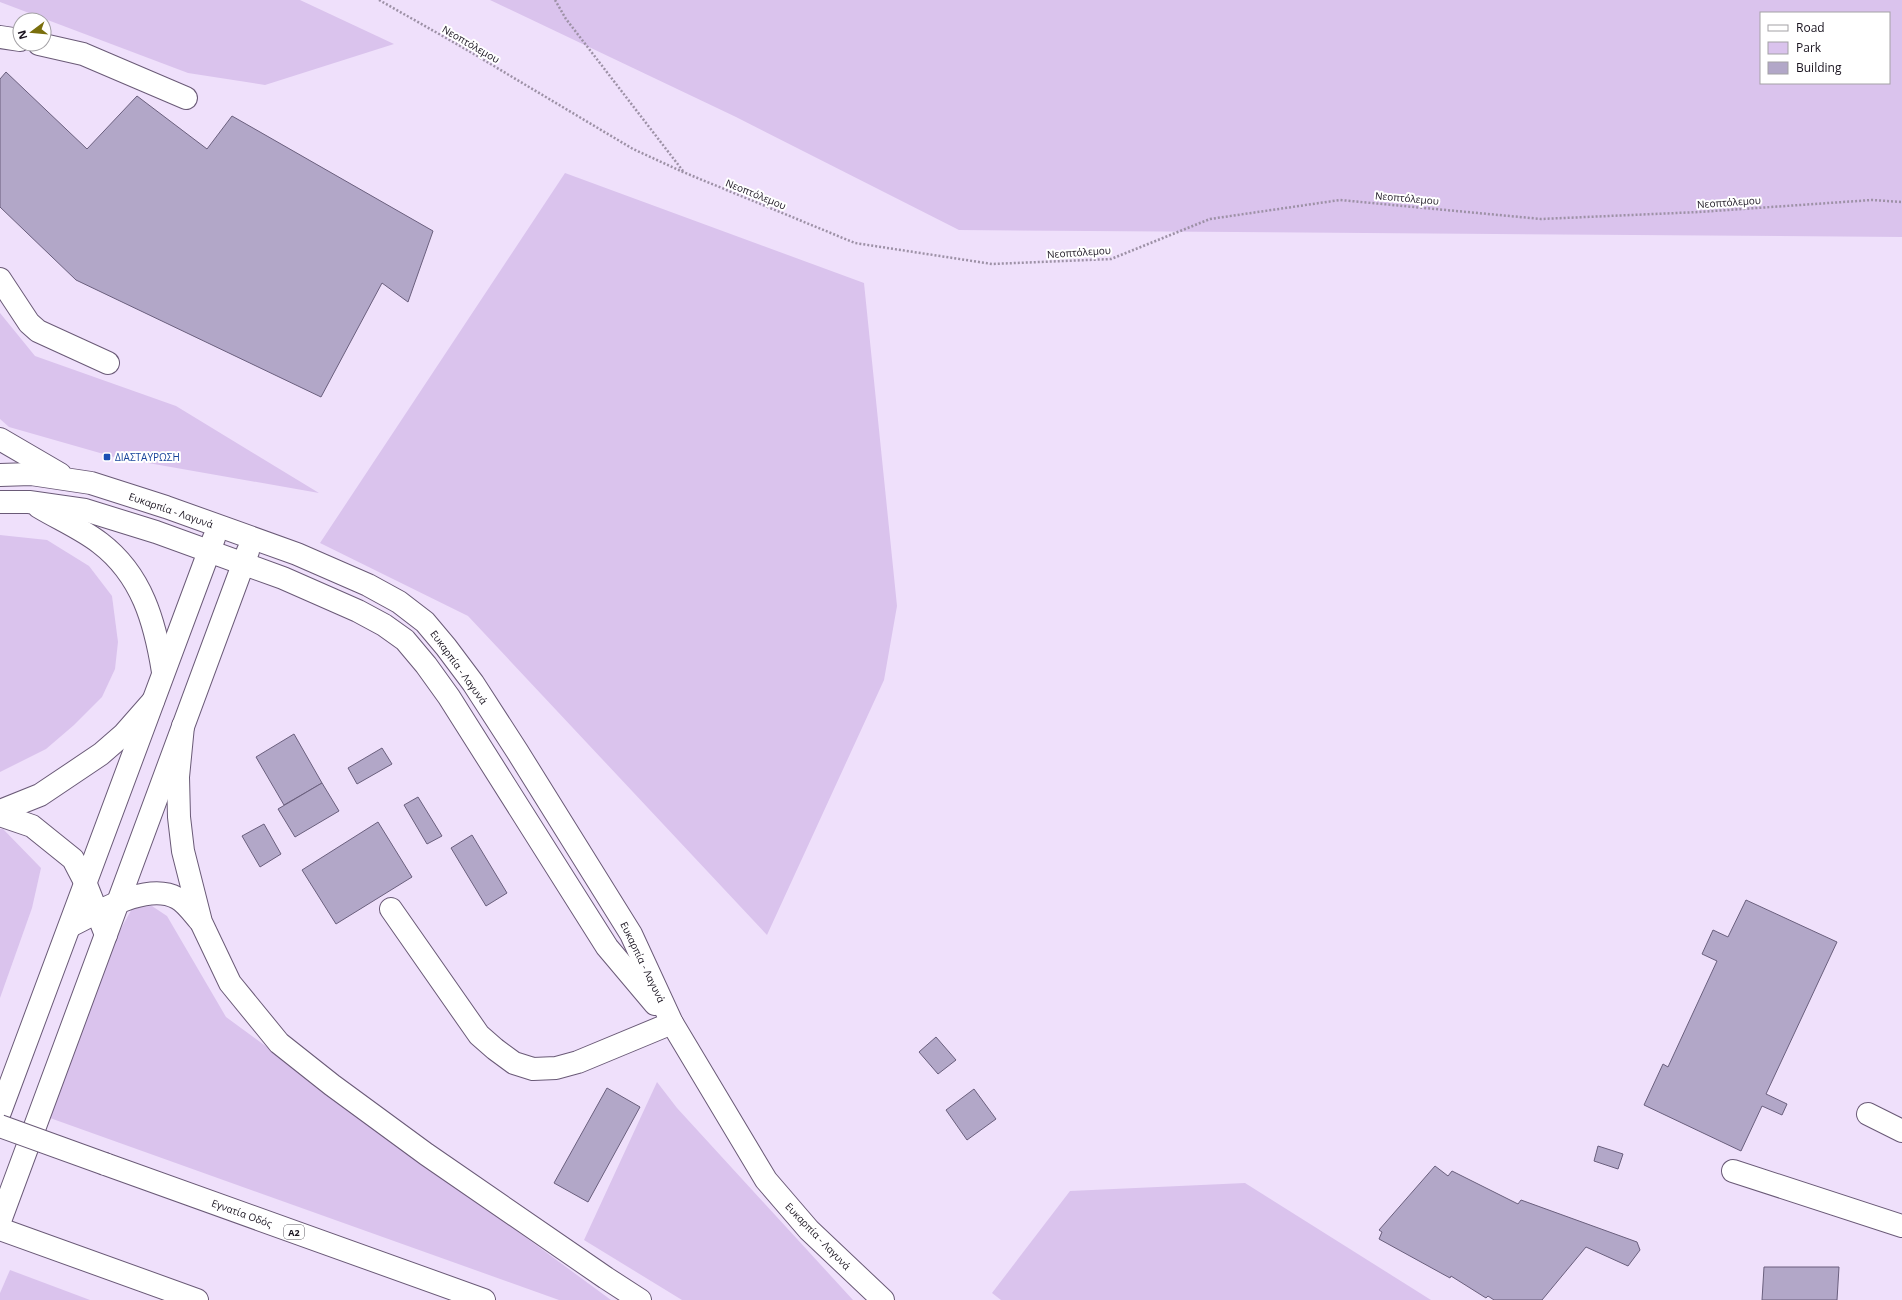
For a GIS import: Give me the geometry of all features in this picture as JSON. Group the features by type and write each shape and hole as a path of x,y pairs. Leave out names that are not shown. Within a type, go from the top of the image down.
{"main road":[{"path":"0,36 12,38"},
{"path":"52,47 84,54 186,98"},
{"path":"0,279 29,323 38,331 108,363"},
{"path":"0,439 71,480"},
{"name":"Ευκαρπία - Λαγυνά","path":"0,475 31,474 71,480 90,484 166,507 297,554 368,585 399,602 419,618 442,642 473,683 518,751 631,934 672,1023 766,1180 809,1230 884,1300"},
{"path":"0,502 30,502 99,543 118,560 134,581 148,606 158,639 163,674"},
{"name":"Ευκαρπία - Λαγυνά","path":"30,502 85,510 283,578 358,611 384,625 405,640 426,665 449,697 607,947 672,1023"},
{"path":"0,1112 218,526"},
{"path":"0,1221 253,538"},
{"path":"0,811 40,795 101,754 124,734 153,701"},
{"path":"183,726 178,777 179,817 183,851 201,922 230,983 278,1042 332,1085 426,1154 640,1300"},
{"path":"0,815 32,826 54,842 73,859 85,882 106,936"},
{"path":"70,926 117,903 139,895 160,893 177,898 201,922"},
{"path":"391,909 479,1034 495,1049 514,1063 533,1069 556,1068 578,1062 672,1023"},
{"path":"1868,1114 1902,1131"},
{"name":"Εγνατία Οδός","path":"0,1126 484,1300"},
{"path":"1733,1171 1902,1226"},
{"path":"0,1229 197,1300"}],"path":[{"name":"Νεοπτόλεμου","path":"379,0 462,47 633,149 683,172 855,243 992,264 1111,259 1210,219 1340,200 1541,219 1699,212 1872,200 1902,202"},
{"path":"555,0 566,19 683,172"}],"green space":[{"path":"0,0 300,0 394,44 265,85 188,73 52,22 52,12 26,12 0,2"},
{"path":"490,0 1902,0 1902,237 959,230 736,117"},
{"path":"565,173 864,283 897,606 884,680 767,935 468,616 320,543"},
{"path":"0,313 35,356 176,406 319,493 114,457 9,427 0,419"},
{"path":"0,535 47,540 89,566 112,596 118,642 115,669 102,697 74,725 46,749 0,772"},
{"path":"0,829 3,829 41,868 32,908 0,998"},
{"path":"152,906 167,916 226,1017 611,1300 559,1300 50,1118 119,932 133,907"},
{"path":"657,1082 677,1108 853,1300 682,1300 584,1240"},
{"path":"1245,1183 1431,1300 1001,1300 992,1293 1070,1191"},
{"path":"10,1270 90,1300 0,1300 0,1293"}],"building":[{"path":"6,72 87,149 137,96 207,149 232,116 433,231 408,302 382,283 321,397 76,280 0,207 0,79"},
{"path":"294,734 322,783 284,805 256,757"},
{"path":"382,748 392,764 357,784 348,768"},
{"path":"322,783 339,811 295,837 278,809"},
{"path":"418,797 442,836 427,844 404,805"},
{"path":"378,822 412,877 336,924 302,870"},
{"path":"264,824 281,854 260,867 242,836"},
{"path":"472,835 507,893 486,906 451,848"},
{"path":"1746,900 1837,942 1766,1094 1787,1104 1782,1115 1762,1106 1741,1151 1644,1105 1663,1064 1668,1067 1717,961 1702,954 1713,930 1728,937"},
{"path":"936,1037 956,1060 938,1074 919,1052"},
{"path":"607,1088 640,1107 588,1202 554,1183"},
{"path":"974,1089 996,1119 967,1140 946,1110"},
{"path":"1598,1146 1623,1154 1618,1169 1594,1161"},
{"path":"1435,1166 1448,1176 1452,1171 1518,1204 1521,1200 1637,1242 1640,1250 1628,1266 1586,1247 1542,1300 1494,1300 1488,1296 1486,1298 1451,1276 1450,1278 1379,1239 1382,1232 1379,1230"},
{"path":"1764,1267 1839,1267 1837,1300 1762,1300"}],"place":[{"name":"ΔΙΑΣΤΑΥΡΩΣΗ","path":"107,457"}]}
